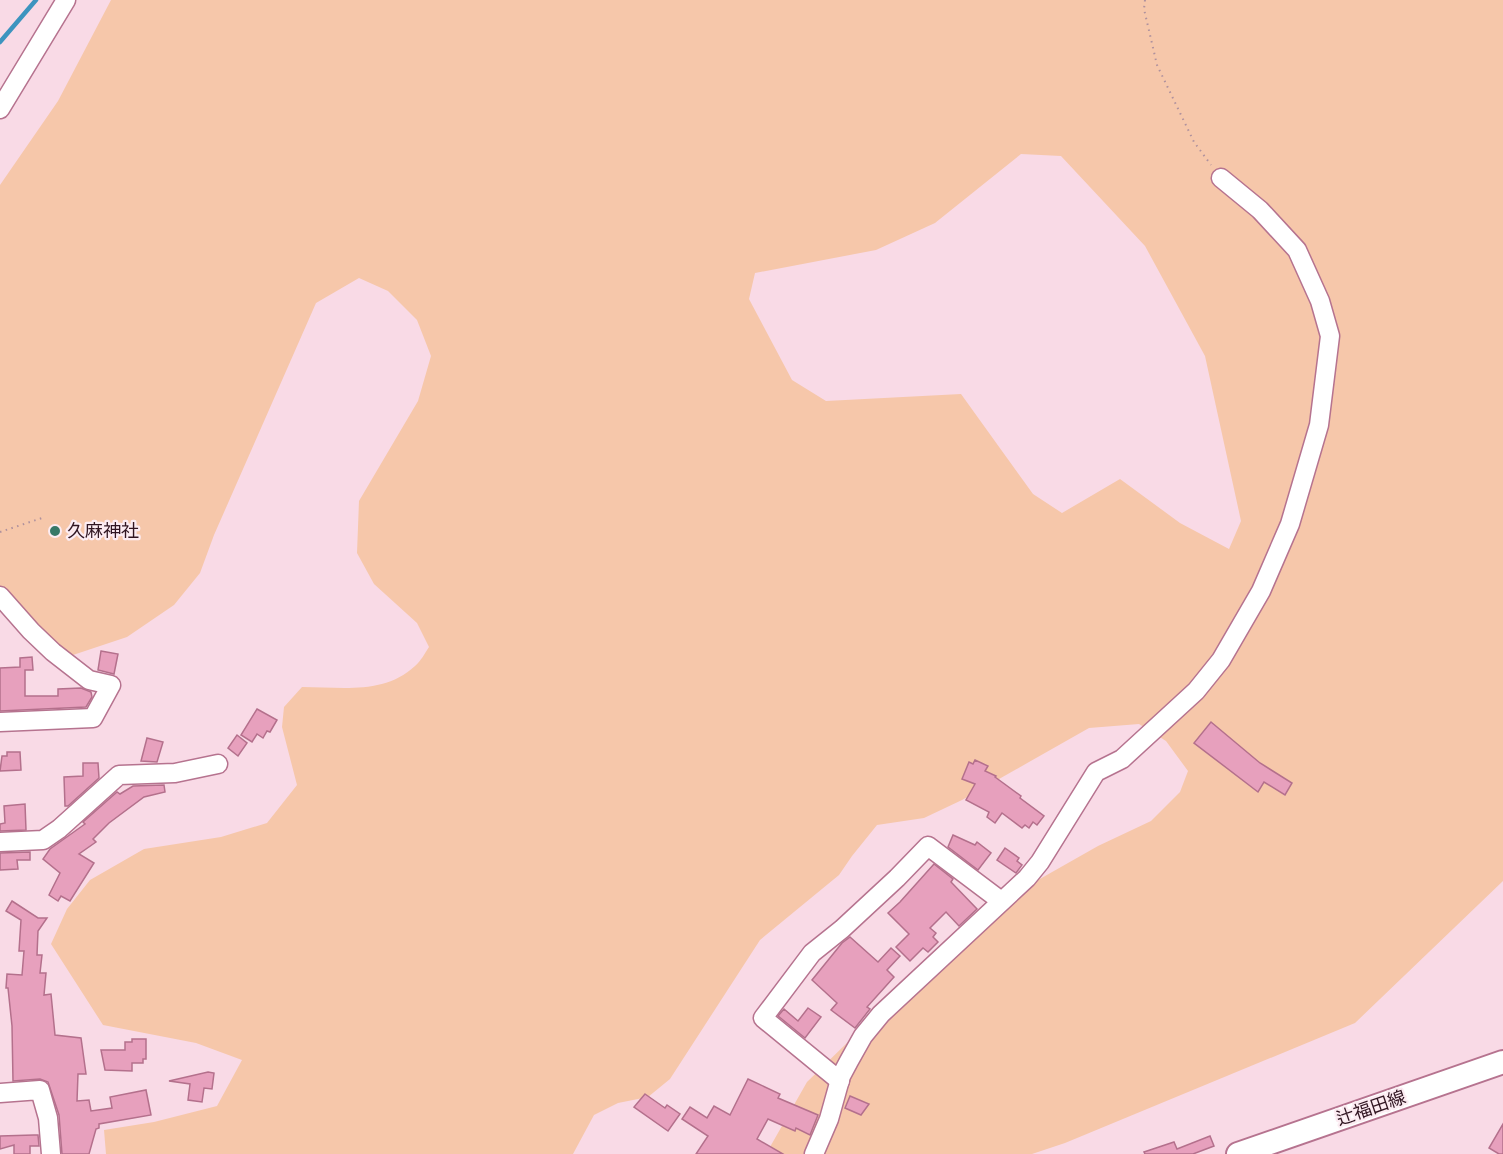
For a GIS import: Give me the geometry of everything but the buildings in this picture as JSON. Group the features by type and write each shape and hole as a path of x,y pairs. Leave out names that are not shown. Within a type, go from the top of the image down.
{"main road":[{"name":"辻福田線","path":"1238,1154 1503,1062"}],"street":[{"path":"0,108 66,0"},
{"path":"814,1154 829,1119 840,1080 863,1036 881,1014 1028,878 1096,772 1122,759 1196,691 1221,660 1261,591 1290,524 1319,424 1330,336 1320,302 1297,250 1260,210 1221,178"},
{"path":"0,596 31,631 62,659 89,680 111,685 93,717 0,722"},
{"path":"0,842 43,840 59,829 119,775 175,773 218,764"},
{"path":"840,1080 763,1018 812,953 858,915 928,846 1001,901"},
{"path":"1,1088 40,1090 48,1118 51,1154"}],"path":[{"path":"1145,0 1144,9 1157,65 1194,142 1221,178"},
{"path":"0,532 42,518"}],"shaded area":[{"path":"111,0 1503,0 1503,881 1355,1023 1065,1143 1032,1154 766,1154 807,1082 980,913 1098,846 1151,821 1180,792 1188,771 1166,741 1139,724 1089,728 962,800 924,818 877,825 839,875 760,940 670,1079 648,1097 618,1103 594,1115 573,1154 106,1154 104,1130 154,1122 217,1106 242,1060 196,1043 103,1025 51,944 67,909 90,880 144,849 221,837 267,823 297,785 282,727 284,707 302,687 347,688 390,682 415,666 423,657 429,647 417,623 374,584 357,553 359,501 418,401 431,356 417,320 388,291 359,278 316,303 214,535 200,573 174,605 127,637 70,656 0,589 0,185 58,101","holes":["1021,154 1061,156 1145,246 1205,356 1241,521 1229,549 1180,523 1120,479 1062,513 1033,494 961,394 826,401 792,380 749,299 755,273 876,250 935,223"]}],"waterway":[{"path":"0,42 36,0"}],"place":[{"name":"久麻神社","path":"55,531"}]}
